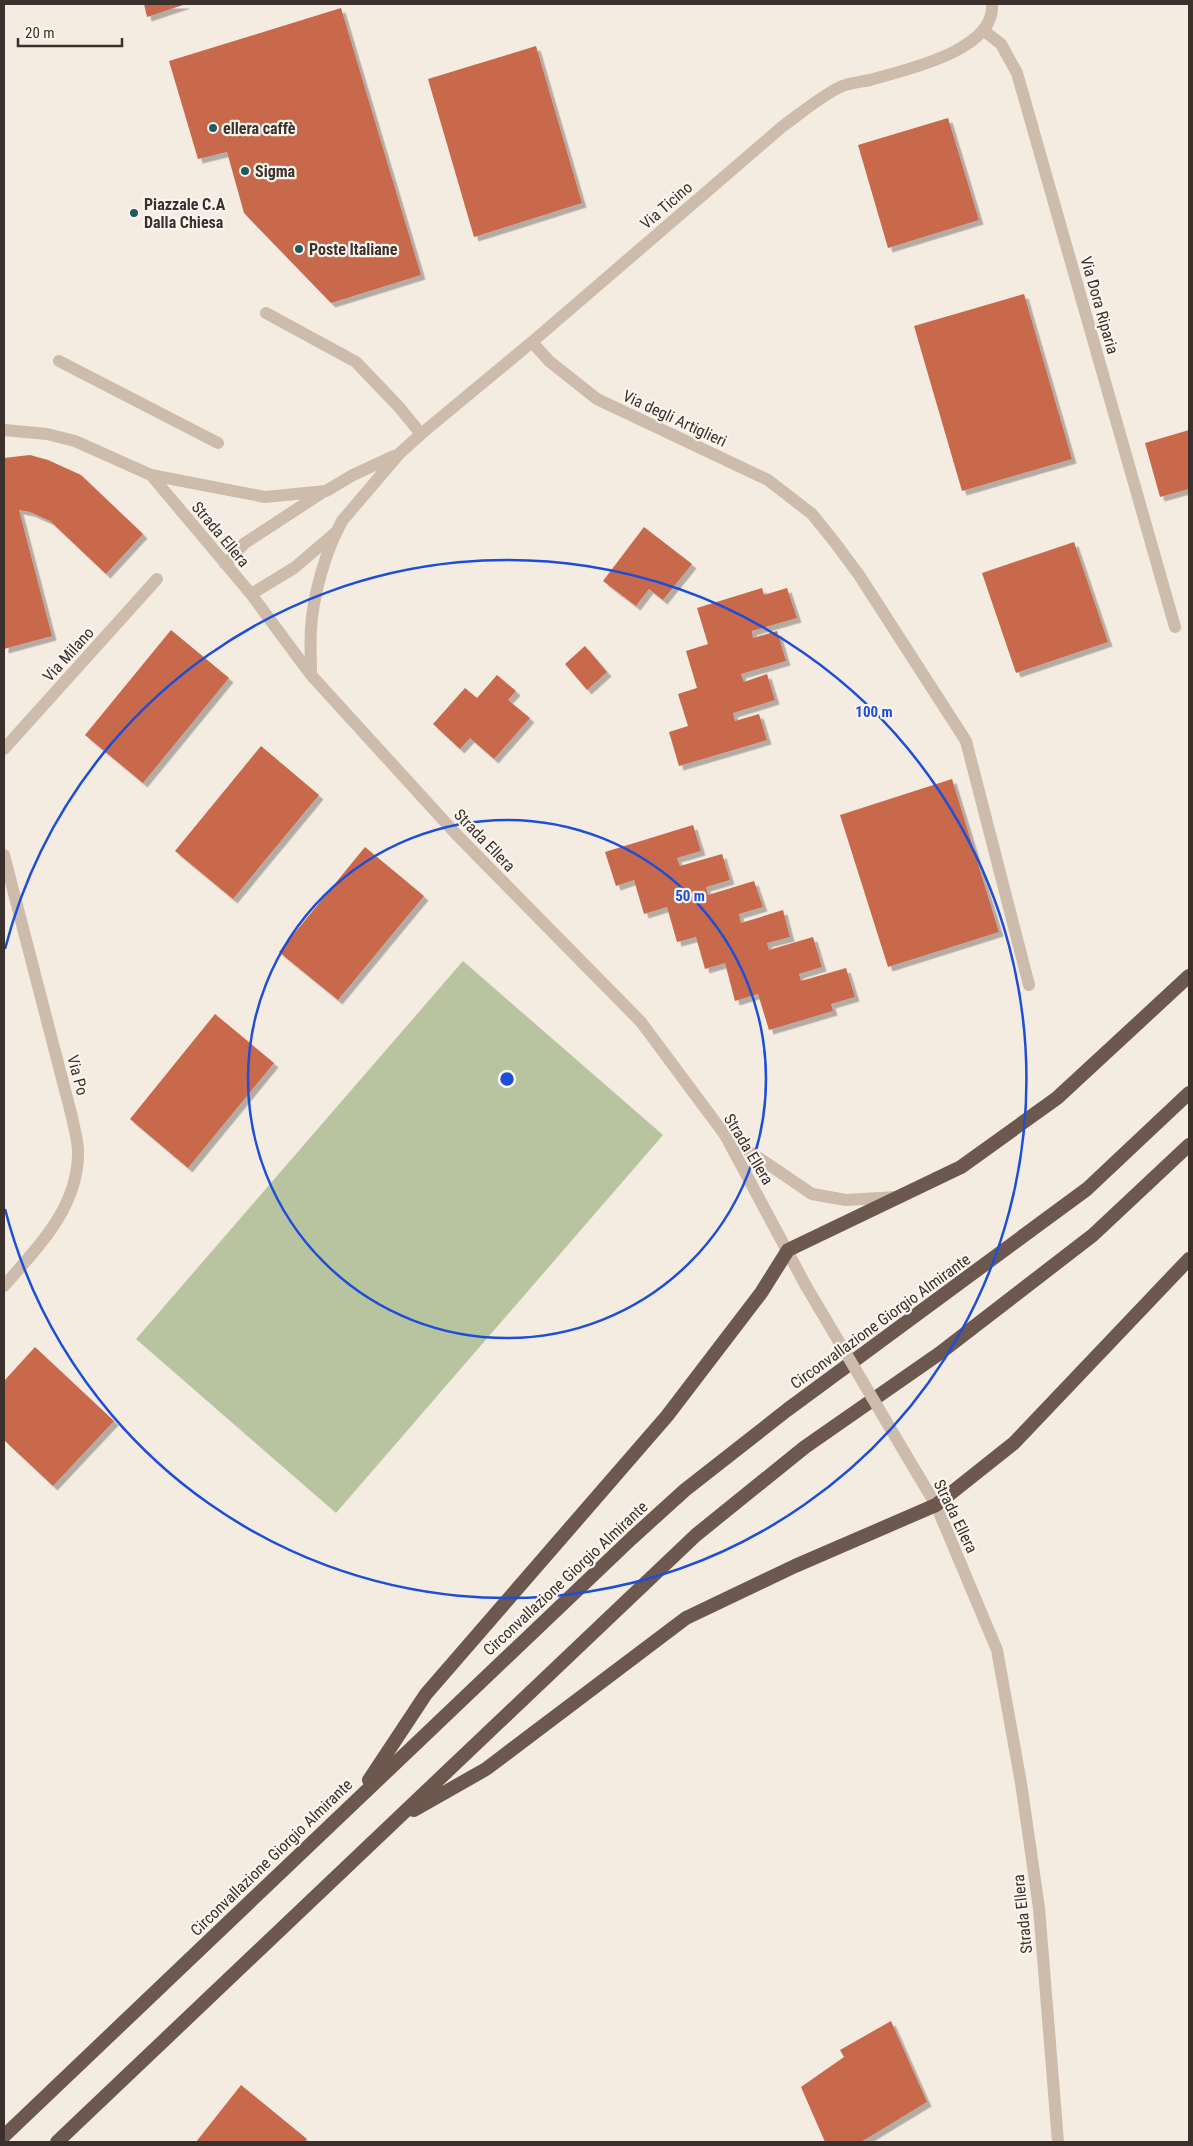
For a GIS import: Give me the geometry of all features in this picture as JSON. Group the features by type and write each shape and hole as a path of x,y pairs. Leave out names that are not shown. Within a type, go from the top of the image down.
{"highway":[{"path":"354,1802 426,1694 667,1416 761,1293 788,1250 961,1167 1057,1098 1189,976"},
{"name":"Circonvallazione Giorgio Almirante","path":"4,2136 632,1538 685,1490 787,1410 1086,1189 1189,1093"},
{"path":"57,2142 696,1535 805,1447 940,1352 1094,1235 1189,1145"},
{"path":"396,1820 486,1769 686,1618 795,1566 936,1505 1014,1443 1189,1259"}],"street":[{"path":"983,30 993,9 992,4"},
{"name":"Via Ticino","path":"399,454 783,126 841,87 952,53 974,41 983,30"},
{"name":"Via Dora Riparia","path":"983,30 1001,44 1017,73 1175,627"},
{"path":"266,313 356,362 399,406 421,434"},
{"name":"Via degli Artiglieri","path":"532,342 549,361 596,399 768,480 812,514 859,575 966,740 1029,985"},
{"path":"59,361 218,443"},
{"name":"Strada Ellera","path":"4,430 46,434 75,441 151,475 251,594 311,675 456,834 641,1022 725,1135 806,1286 936,1505 997,1650 1021,1783 1039,1908 1058,2142"},
{"path":"225,564 245,543 326,491 353,475 399,454"},
{"path":"311,675 311,628 315,602 335,533 342,521 399,454"},
{"path":"151,475 265,497 326,491"},
{"path":"251,594 294,568 335,533"},
{"name":"Via Milano","path":"4,750 157,580"},
{"name":"Via Po","path":"4,855 72,1117 78,1151 73,1185 63,1212 51,1233 4,1286"},
{"path":"725,1135 812,1194 846,1200 898,1197"}],"green space":[{"path":"463,961 663,1135 336,1513 136,1339"}],"building":[{"path":"144,4 186,4 147,17"},
{"path":"341,8 421,275 331,303 244,213 227,152 198,159 169,61"},
{"path":"536,46 582,203 474,237 428,79"},
{"path":"948,118 979,220 888,248 858,145"},
{"path":"1024,294 1072,459 962,491 914,326"},
{"path":"1189,430 1189,489 1160,497 1145,443"},
{"path":"30,455 48,460 81,475 143,534 106,574 50,521 30,512 19,510 52,636 4,649 4,458"},
{"path":"644,527 692,564 663,600 649,589 636,606 603,581"},
{"path":"1074,542 1108,642 1016,673 982,573"},
{"path":"762,588 764,595 787,588 797,618 752,631 753,638 777,631 786,661 741,674 744,682 767,674 775,700 733,713 735,721 759,714 767,740 679,766 669,732 688,726 678,694 697,688 686,651 708,644 697,608"},
{"path":"171,630 229,678 143,783 85,735"},
{"path":"585,646 607,672 587,690 565,664"},
{"path":"497,675 516,691 508,700 530,718 494,759 470,738 460,749 433,724 465,688 477,698"},
{"path":"261,746 319,795 233,899 175,851"},
{"path":"952,779 999,932 888,967 840,815"},
{"path":"693,825 701,851 677,858 680,866 722,854 730,880 706,887 708,895 754,881 763,907 739,914 741,923 783,910 790,937 767,943 769,950 813,937 822,967 799,974 801,981 846,968 855,997 831,1004 833,1011 769,1030 758,994 735,1001 725,963 705,969 696,937 677,942 667,907 644,914 634,880 616,886 605,852"},
{"path":"365,847 424,896 338,1000 279,952"},
{"path":"215,1014 274,1063 188,1168 130,1119"},
{"path":"35,1347 114,1421 53,1486 4,1440 4,1381"},
{"path":"891,2021 927,2102 861,2142 825,2142 801,2087 844,2057 840,2050"},
{"path":"241,2085 307,2139 304,2142 196,2142"}],"place":[{"name":"ellera caffè","path":"213,128"},
{"name":"Sigma","path":"245,171"},
{"name":"Piazzale C.A Dalla Chiesa","path":"134,213"},
{"name":"Poste Italiane","path":"299,249"}]}
